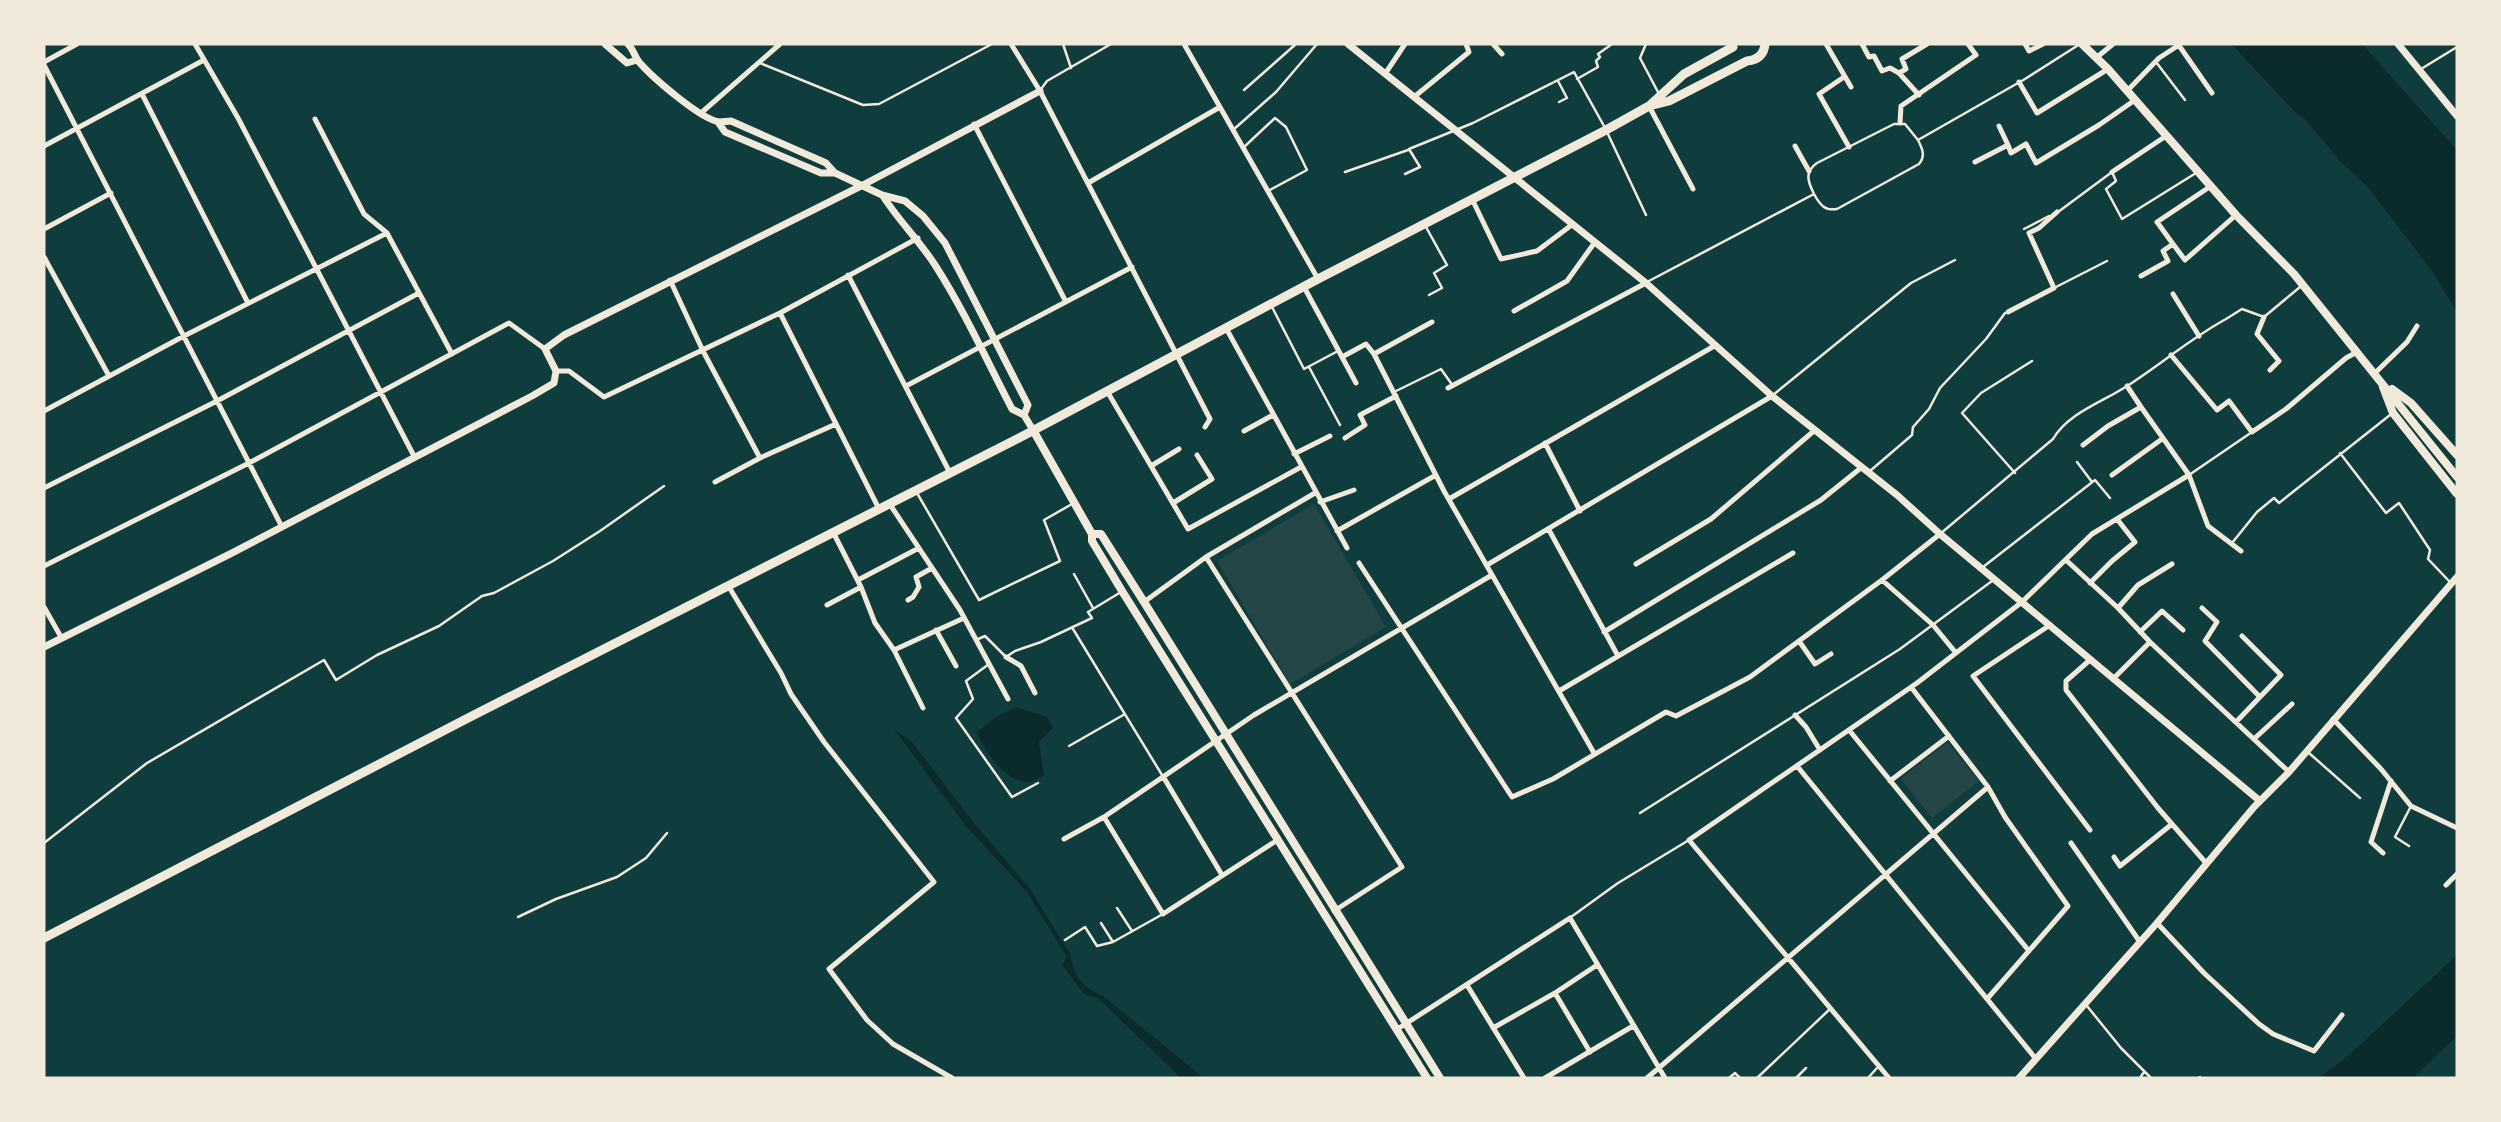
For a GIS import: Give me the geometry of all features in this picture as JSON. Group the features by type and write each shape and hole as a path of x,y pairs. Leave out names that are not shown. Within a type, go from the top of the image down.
{"main road":[{"path":"44,938 1033,430 1649,106 1669,101 1760,56 1765,44"},
{"path":"2081,44 2108,69 2236,215 2302,285 2457,477"},
{"path":"1649,106 1659,94 1684,74 1732,46 1737,57 1747,61"},
{"path":"2381,381 2393,413 2457,494"},
{"path":"2381,381 2411,403 2457,456"},
{"path":"1033,430 1093,534 1092,541 1122,592 1427,1078"},
{"path":"1093,534 1101,534 1440,1078"}],"street":[{"path":"77,44 64,47 44,64 282,527"},
{"path":"195,44 238,118 415,458"},
{"path":"605,44 627,63 637,60"},
{"path":"628,44 634,50 637,60 701,113 719,122 731,121 826,163 835,173"},
{"path":"701,113 780,44"},
{"path":"1012,44 1040,91 1210,419 1205,427"},
{"path":"1184,44 1318,279"},
{"path":"1348,44 1646,283 1772,396 1865,470 2260,801"},
{"path":"1385,74 1405,44"},
{"path":"1413,97 1469,52 1466,44"},
{"path":"1493,44 1502,54"},
{"path":"1826,44 1851,87"},
{"path":"1863,44 1869,57 1874,56 1882,71 1889,68 1899,73 1919,95"},
{"path":"1899,73 1906,69 1902,60 1927,44"},
{"path":"1900,123 1901,106 1976,55 1968,44"},
{"path":"2025,44 2029,51 2043,44"},
{"path":"2096,58 2113,44"},
{"path":"2398,44 2457,114"},
{"path":"2127,91 2156,62 2178,45 2211,93"},
{"path":"44,146 204,60"},
{"path":"2020,82 2037,113 2108,69"},
{"path":"1844,77 1818,94 1849,147"},
{"path":"545,349 564,335 863,185 1040,91"},
{"path":"142,94 248,303"},
{"path":"1999,126 2011,153 2026,144 2036,163 2136,100"},
{"path":"1649,106 1693,190"},
{"path":"1088,183 1220,107"},
{"path":"315,119 364,214 387,233 452,354"},
{"path":"719,122 725,132 821,173 835,173 882,195 905,201 923,216 945,243 1028,405 1024,415"},
{"path":"974,124 1066,302"},
{"path":"2112,172 2166,136"},
{"path":"1975,162 2008,145"},
{"path":"1795,146 1809,171"},
{"path":"2211,186 2157,222 2185,260 2236,215"},
{"path":"44,229 111,193"},
{"path":"882,195 896,216 918,238 937,267 1012,409 1024,415 1033,430"},
{"path":"1472,199 1501,259 1537,251 1573,224"},
{"path":"2007,313 2054,288 2026,231 2039,228 2057,212"},
{"path":"44,411 387,233"},
{"path":"556,371 569,371 604,397 780,313 918,238"},
{"path":"1514,311 1567,281 1595,242"},
{"path":"2141,276 2168,261 2162,251 2173,244"},
{"path":"44,257 109,376"},
{"path":"905,386 1132,267"},
{"path":"848,275 950,473"},
{"path":"670,280 703,351 760,458"},
{"path":"1450,387 1646,283"},
{"path":"1304,287 1356,383"},
{"path":"44,488 217,401 419,293"},
{"path":"2173,295 2199,335"},
{"path":"780,313 879,509"},
{"path":"2264,317 2258,334 2279,361 2270,370"},
{"path":"1374,354 1432,322"},
{"path":"44,566 249,463 509,323 545,349 556,371 554,383 415,458 44,647"},
{"path":"2375,373 2407,342 2417,326"},
{"path":"1226,328 1347,548"},
{"path":"1340,354 1366,344 1374,354 1449,499 1594,753"},
{"path":"1449,499 1716,345"},
{"path":"2171,355 2217,410 2229,401 2252,432 2286,409 2346,358 2357,352"},
{"path":"2127,386 2189,475 2208,526 2241,551"},
{"path":"1107,391 1188,529 1301,467"},
{"path":"1345,438 1365,425 1360,415 1395,394"},
{"path":"1487,565 1772,396"},
{"path":"2084,445 2108,426 2141,407"},
{"path":"1244,431 1273,415"},
{"path":"715,482 760,458 836,424"},
{"path":"1636,564 1711,519 1815,430"},
{"path":"1294,454 1330,436"},
{"path":"2112,475 2162,439"},
{"path":"1545,443 1580,511"},
{"path":"1151,466 1180,449"},
{"path":"1173,503 1212,479 1197,456"},
{"path":"1604,632 1821,500 1865,470"},
{"path":"1337,531 1436,475"},
{"path":"1889,1078 1689,841 1956,653 2022,602 2092,534 2189,475"},
{"path":"1320,502 1354,490"},
{"path":"1144,602 1206,556 1315,493"},
{"path":"890,503 964,618 1008,699"},
{"path":"2090,583 2135,542 2117,519"},
{"path":"1549,530 1618,656"},
{"path":"833,532 862,587 875,623 894,650 923,708"},
{"path":"1360,563 1512,797 1553,779 1666,712 1676,716 1750,677 1940,534"},
{"path":"858,580 919,548"},
{"path":"1559,691 1793,554"},
{"path":"1206,556 1402,867 1334,911"},
{"path":"2066,560 2289,772"},
{"path":"2118,608 2138,585 2172,565"},
{"path":"908,600 919,587 916,577 932,568"},
{"path":"1064,839 1164,778 1225,733 1492,575"},
{"path":"1882,580 1933,625 1956,653"},
{"path":"2019,1078 2454,580"},
{"path":"729,587 791,694 824,742 934,881 829,969 867,1020 893,1044 953,1078"},
{"path":"827,605 862,587"},
{"path":"44,607 61,637"},
{"path":"2202,608 2217,622 2205,641 2260,696"},
{"path":"2140,632 2162,611 2183,630"},
{"path":"894,650 964,618"},
{"path":"2050,625 1973,676 2090,830"},
{"path":"936,630 956,666"},
{"path":"2236,722 2281,675 2242,636"},
{"path":"1799,641 1815,664 1831,654"},
{"path":"2114,678 2150,642"},
{"path":"1006,657 1021,666 1035,693"},
{"path":"2091,659 2066,681 2067,690 2206,863"},
{"path":"1911,687 1988,787 2005,817 2068,906 1987,999"},
{"path":"2254,739 2292,704"},
{"path":"1795,715 1820,750"},
{"path":"2333,719 2412,806 2457,828"},
{"path":"1849,730 2029,951"},
{"path":"1890,781 1949,736"},
{"path":"1797,766 2036,1059"},
{"path":"1164,778 1222,876"},
{"path":"2383,853 2371,842 2392,781"},
{"path":"1647,1078 1988,787"},
{"path":"1104,817 1163,914 1276,841"},
{"path":"2114,857 2120,866 2172,824"},
{"path":"2071,843 2140,942"},
{"path":"2446,885 2457,874"},
{"path":"1396,1030 1570,918 1665,1078"},
{"path":"2157,923 2204,973 2273,1034 2314,1051 2342,1015"},
{"path":"1493,1028 1555,993 1597,965"},
{"path":"1467,985 1524,1078"},
{"path":"1555,993 1590,1052"},
{"path":"1545,1078 1633,1026"}],"lane":[{"path":"758,62 863,105 879,104 992,44"},
{"path":"1063,44 1071,68"},
{"path":"1040,91 1047,81 1110,44"},
{"path":"1244,90 1296,44"},
{"path":"1233,131 1276,92 1317,44"},
{"path":"1604,44 1606,49"},
{"path":"1577,79 1598,67 1598,54 1612,44"},
{"path":"1646,44 1640,58 1659,94"},
{"path":"1917,140 2081,44"},
{"path":"2420,70 2457,47"},
{"path":"2156,62 2185,100"},
{"path":"1345,172 1474,123 1574,72 1606,130 1646,215"},
{"path":"1558,81 1567,98 1559,102"},
{"path":"1244,148 1275,118 1286,127 1307,170 1268,191"},
{"path":"1900,123 1911,129 1917,140 1923,153 1919,164 1837,209 1822,207 1809,183 1809,171 1817,163 1900,123"},
{"path":"1405,174 1420,167 1409,149"},
{"path":"2057,212 2112,172 2116,181 2106,189 2122,219 2198,172"},
{"path":"1646,283 1814,194"},
{"path":"1424,224 1447,265 1434,273 1443,288 1429,295"},
{"path":"1772,396 1826,349 1899,295 1911,283 1955,260"},
{"path":"2054,288 2107,261"},
{"path":"1940,534 2015,473 2053,439 2059,430 2103,398 2127,386 2199,335 2242,309 2264,317 2302,285"},
{"path":"1270,304 1304,369 1340,354"},
{"path":"1865,470 1912,435 1913,427 1929,410 1940,388 2007,313"},
{"path":"2015,473 1962,413 1982,393 2032,361"},
{"path":"1309,367 1340,425"},
{"path":"1395,394 1441,369 1450,387"},
{"path":"2232,543 2258,512 2274,498 2279,503 2393,413"},
{"path":"2189,475 2252,432"},
{"path":"2340,453 2386,513 2399,503 2430,550 2428,559 2454,580"},
{"path":"2077,462 2092,482"},
{"path":"1982,568 2095,480 2110,498"},
{"path":"44,843 147,763 324,660 336,680 377,655 439,626 482,596 516,583 664,486"},
{"path":"915,490 979,600 1060,561 1044,520 1074,503"},
{"path":"1074,574 1093,608"},
{"path":"1640,813 1900,649 1995,579"},
{"path":"976,640 985,636 1006,657 1073,629 1092,618 1088,612 1093,608 1122,592"},
{"path":"1073,629 1164,778"},
{"path":"989,664 966,681 972,699 956,718 1012,797 1038,783"},
{"path":"1069,746 1125,714"},
{"path":"2307,751 2360,798"},
{"path":"2409,846 2395,836 2412,806"},
{"path":"518,917 556,899 617,877 646,858 667,833"},
{"path":"1570,918 1618,883 1689,841"},
{"path":"1117,908 1132,931"},
{"path":"1065,940 1085,927 1097,946 1114,942 1163,914"},
{"path":"1101,923 1114,942"},
{"path":"2085,1004 2121,1048 2151,1078"},
{"path":"1758,1078 1830,1009"},
{"path":"1868,1078 1878,1066"},
{"path":"1796,1078 1806,1068"},
{"path":"2140,1078 2144,1072"},
{"path":"1729,1078 1735,1073 1740,1078"}],"shaded area":[{"path":"2231,44 2362,44 2457,150 2457,312 2432,271 2367,186 2340,161 2305,119 2297,114"},
{"path":"1314,504 1386,627 1290,684 1217,561"},
{"path":"1016,707 1047,717 1053,728 1039,742 1044,775 1030,782 1020,781 1004,771 990,757 977,732 994,718"},
{"path":"894,729 912,742 975,824 1030,889 1070,954 1080,981 1103,996 1204,1078 1181,1078 1098,998 1084,994 1062,965 1067,957 1027,892 965,825"},
{"path":"1947,742 1979,781 1932,818 1901,779"},
{"path":"2457,955 2457,1036 2413,1078 2319,1078 2349,1055"}]}
